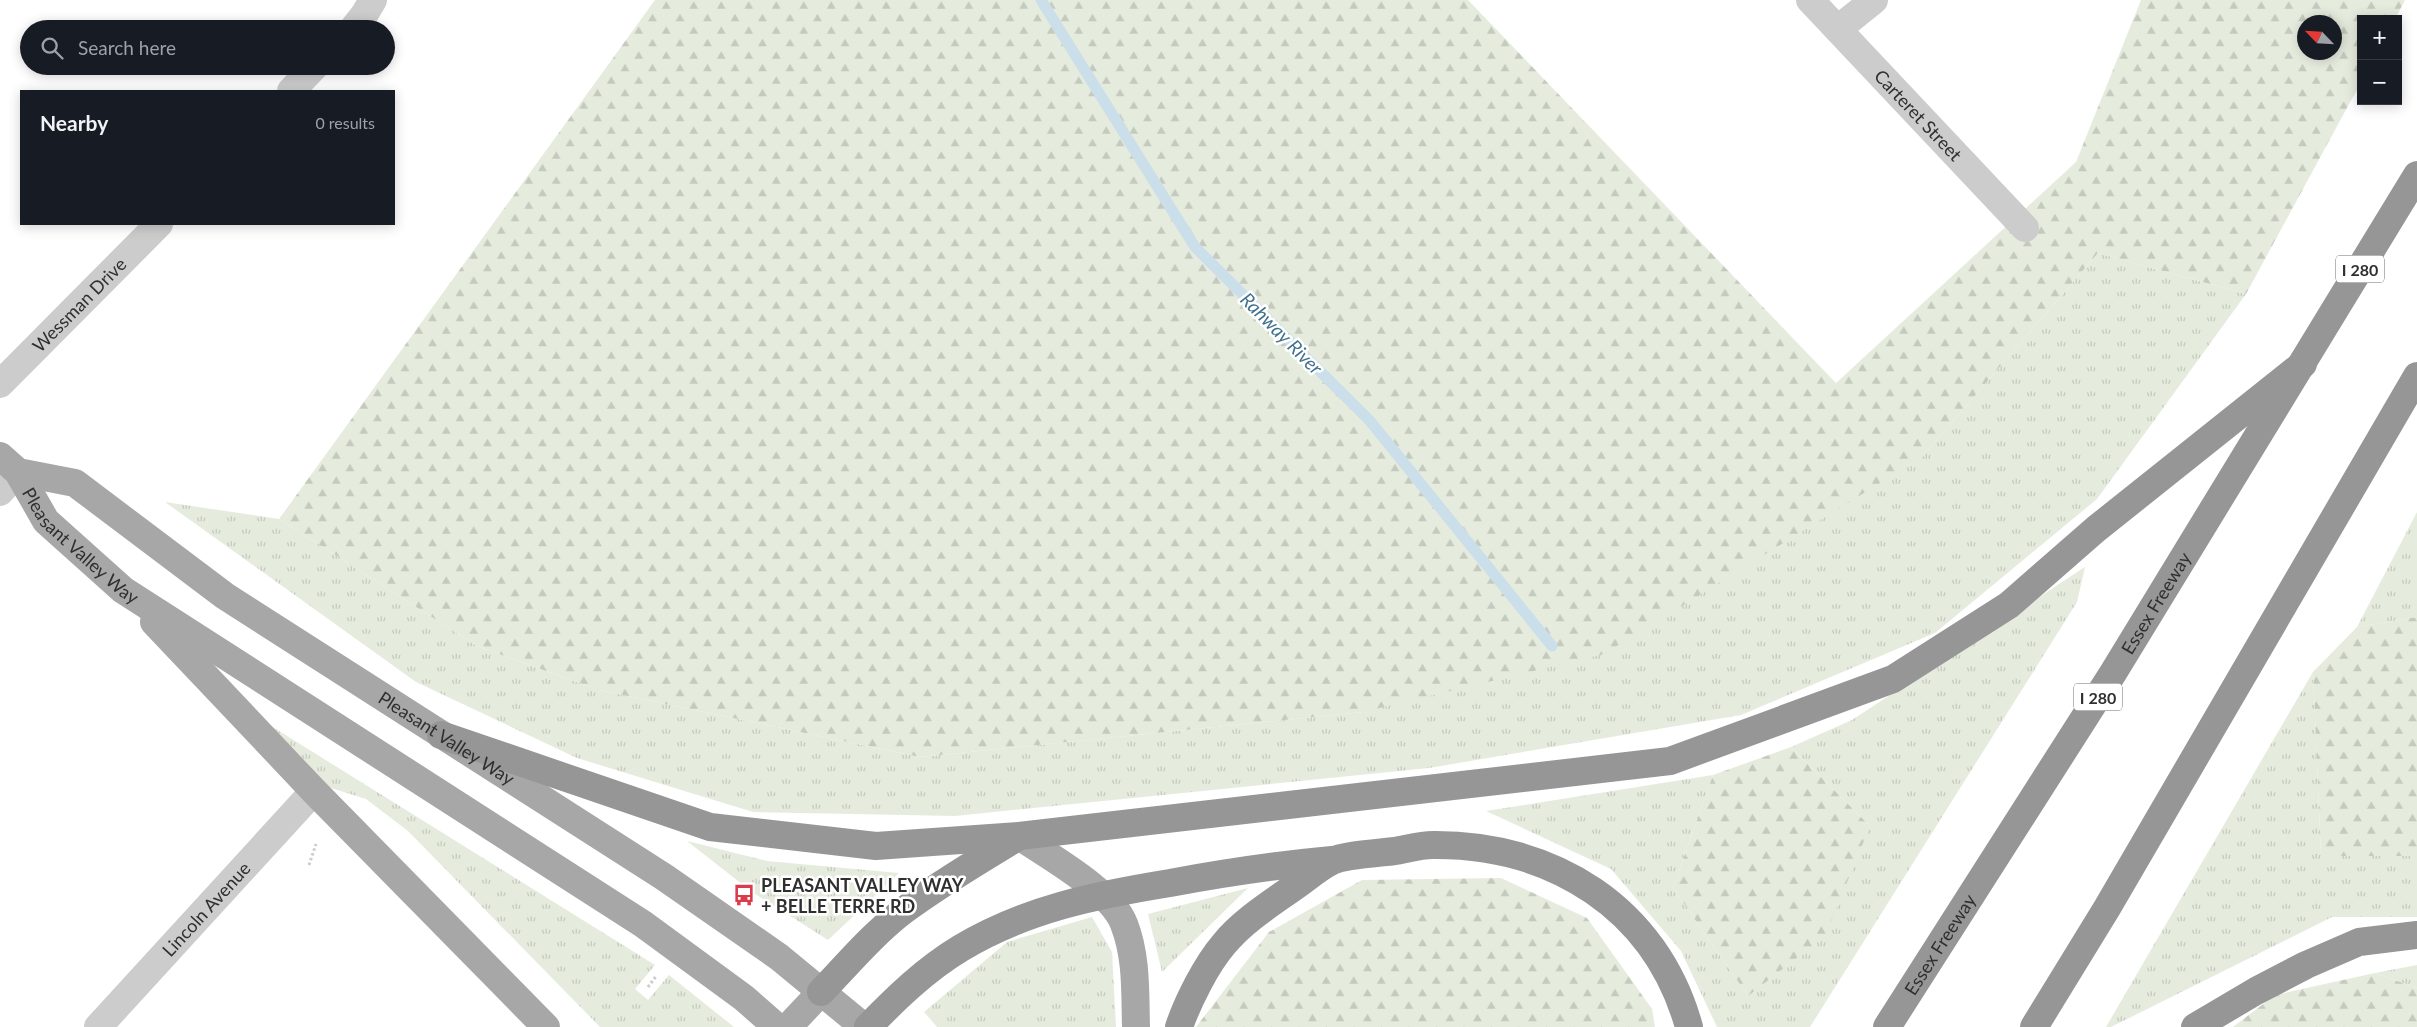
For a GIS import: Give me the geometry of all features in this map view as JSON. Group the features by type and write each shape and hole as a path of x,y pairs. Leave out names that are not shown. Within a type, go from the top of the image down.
{"highway":[{"name":"Essex Freeway","path":"1887,1027 2113,673 2417,174"},
{"path":"441,736 710,827 876,846 1019,836 1670,761 1893,679 2009,605 2096,529 2303,364"},
{"path":"2034,1027 2112,899 2417,376"},
{"path":"821,992 901,913 945,882 1019,836"},
{"path":"868,1027 904,990 960,948 1023,918 1068,902 1103,894 1259,867 1333,860 1431,845 1493,849 1534,860 1575,878 1610,902 1640,931 1666,969 1683,1005 1689,1027"},
{"path":"1179,1027 1200,981 1224,944 1261,911 1333,860"},
{"path":"2195,1027 2256,991 2306,965 2359,942 2417,935"}],"main road":[{"name":"Pleasant Valley Way","path":"9,464 46,521 123,590 643,924 744,998 777,1027"},
{"name":"Pleasant Valley Way","path":"9,464 75,483 225,596 664,878 778,957 864,1027"},
{"path":"123,590 314,791 546,1027"},
{"path":"1019,836 1103,894 1124,922 1133,956 1136,1027"},
{"path":"788,1027 821,992"}],"street":[{"path":"360,20 373,0"},
{"name":"Carteret Street","path":"1810,0 2025,228"},
{"path":"1838,29 1874,0"},
{"path":"292,90 306,75"},
{"name":"Wessman Drive","path":"0,384 158,225"},
{"path":"0,492 9,464"},
{"name":"Lincoln Avenue","path":"98,1027 314,791"}],"path":[{"path":"308,865 316,843"}],"green space":[{"path":"655,0 1468,0 1836,383 2076,162 2141,0 2405,0 2397,15 2357,15 2357,89 2246,294 2098,253 1922,457 1604,654 1363,712 920,757 599,690 477,646 279,519"},
{"path":"2098,253 2246,294 2097,499 1935,633 1741,715 1429,768 955,816 753,812 577,758 416,682 165,502 279,519 477,646 599,690 920,757 1363,712 1922,457"},
{"path":"2417,512 2417,617 2357,627"},
{"path":"2085,567 2077,602 1810,1027 1717,1027 1681,951 1611,869 1486,811 1713,775 1673,888 1748,996 1870,826 1791,747 1852,720"},
{"path":"2417,617 2417,856 2321,856 2313,672 2357,627"},
{"path":"2313,672 2321,856 2417,856 2417,917 2332,917 2111,1027 2106,1027"},
{"path":"255,716 655,965 635,989 648,1000 669,975 734,1027 600,1027 408,831 366,799 312,782"},
{"path":"1791,747 1870,826 1825,936 1748,996 1673,888 1713,775"},
{"path":"687,841 767,861 899,873 828,940 752,892"},
{"path":"1501,878 1587,918 1652,1009 1655,1027 1196,1027 1269,932 1362,880"},
{"path":"1248,888 1162,972 1148,914"},
{"path":"1092,917 1112,952 1116,1027 937,1027 924,1012 1007,942"},
{"path":"2417,965 2417,988 2375,973"},
{"path":"2375,973 2417,988 2417,1027 2233,1027 2275,995"}],"waterway":[{"name":"Rahway River","path":"1041,0 1195,247 1370,421 1552,646"}],"place":[{"name":"PLEASANT VALLEY WAY + BELLE TERRE RD","path":"744,895"}]}
